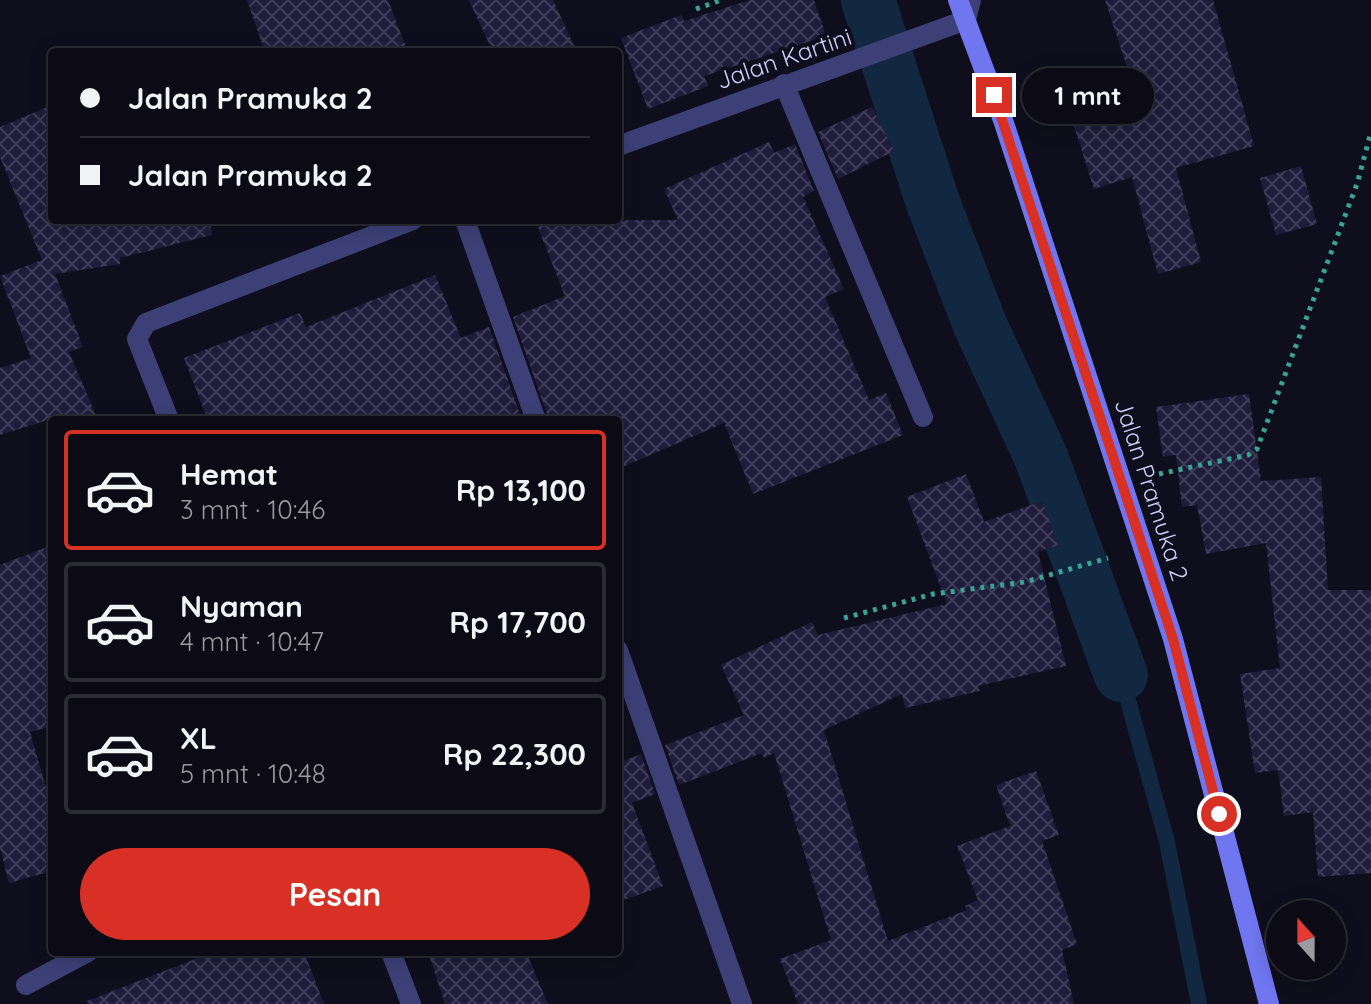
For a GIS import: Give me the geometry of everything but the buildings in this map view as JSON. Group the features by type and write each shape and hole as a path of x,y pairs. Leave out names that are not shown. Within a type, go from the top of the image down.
{"main road":[{"name":"Jalan Pramuka 2","path":"958,0 968,10 1173,639 1269,1004"}],"street":[{"name":"Jalan Kartini","path":"622,145 784,84 869,58 946,27 968,10"},
{"path":"784,84 923,417"},
{"path":"167,416 137,339 146,323 403,224"},
{"path":"466,224 535,416"},
{"path":"622,661 742,1004"},
{"path":"26,985 80,956"},
{"path":"393,956 411,1004"}],"path":[{"path":"696,9 721,0"},
{"path":"1122,482 1248,455 1257,449 1357,184 1371,132"},
{"path":"844,618 933,594 1025,582 1103,560"}],"waterway":[{"path":"868,0 932,200 980,325 1041,457 1121,675"},
{"path":"1121,675 1167,842 1199,1004"}],"route":[{"path":"994,95 1173,639 1219,814"}]}
